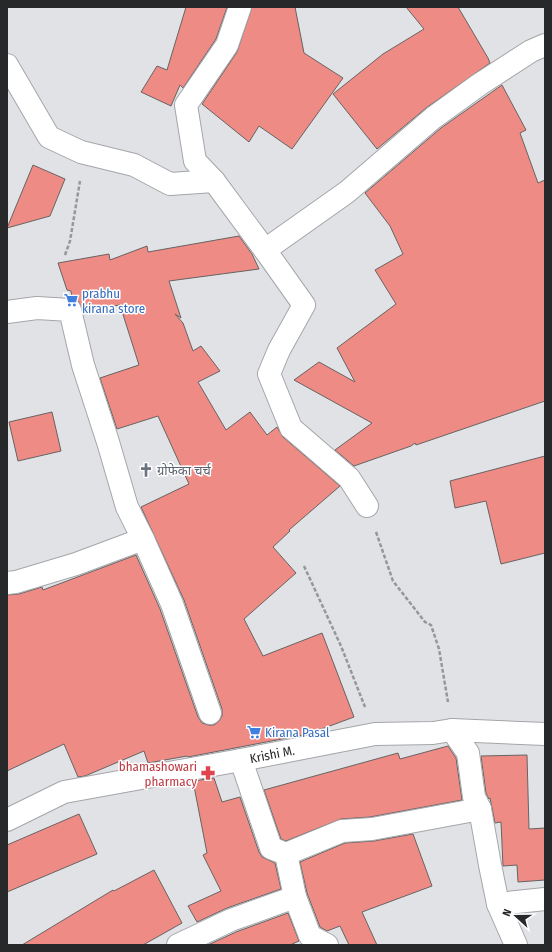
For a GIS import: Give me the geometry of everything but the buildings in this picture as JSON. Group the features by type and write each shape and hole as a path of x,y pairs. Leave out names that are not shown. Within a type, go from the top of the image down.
{"street":[{"path":"240,7 227,45 186,105 194,161 214,181 304,306 279,350 269,374 291,428 349,478 366,506"},
{"path":"265,250 347,192 439,114 480,84 525,55 545,45"},
{"path":"7,65 49,137 81,152 134,165 170,184 214,181"},
{"path":"7,312 37,308 70,310 83,365 127,507 172,604 210,713"},
{"path":"7,583 16,582 76,564 143,539"},
{"path":"452,730 468,753 474,797 480,809 498,904 516,945"},
{"name":"Krishi M.","path":"7,820 64,792 375,734 433,733 452,730 545,734"},
{"path":"241,760 271,848 286,854 342,831 372,829 480,809"},
{"path":"286,854 295,897 310,936 327,945"},
{"path":"178,945 231,920 295,897"},
{"path":"498,904 545,899"}],"path":[{"path":"65,255 70,241 80,183 81,152"},
{"path":"366,506 393,581 425,622 431,625 439,650 452,730"},
{"path":"304,566 341,646 375,734"}],"place":[{"name":"prabhu kirana store","path":"71,300"},
{"name":"ग्रोफेका चर्च","path":"146,470"},
{"name":"Kirana Pasal","path":"254,732"},
{"name":"bhamashowari pharmacy","path":"208,773"}]}
